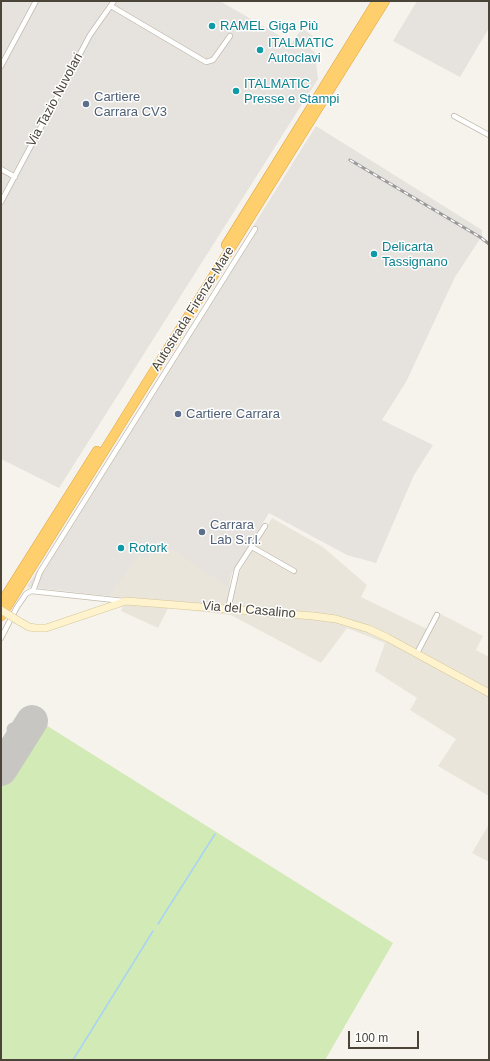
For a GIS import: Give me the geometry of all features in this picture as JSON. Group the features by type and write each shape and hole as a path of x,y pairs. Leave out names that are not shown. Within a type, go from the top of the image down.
{"highway":[{"name":"Autostrada Firenze-Mare","path":"1,603 146,374 377,1"},
{"name":"Autostrada Firenze-Mare","path":"1,616 385,1"}],"street":[{"path":"1,66 36,1"},
{"path":"112,3 206,62 213,60 230,36"},
{"name":"Via Tazio Nuvolari","path":"1,202 90,35 112,3"},
{"path":"454,116 489,135"},
{"path":"1,169 15,177"},
{"path":"33,591 40,572 255,229"},
{"path":"228,609 236,572 265,526"},
{"path":"252,547 294,571"},
{"path":"1,638 24,596 28,592 33,591 126,601"},
{"name":"Via del Casalino","path":"1,610 29,627 36,628 46,628 126,601 336,619 369,629 388,638 489,692"},
{"path":"417,653 437,615"}],"shaded area":[{"path":"1,1 220,1 292,43 302,28 313,36 307,46 315,53 318,79 59,488 1,459"},
{"path":"120,1 144,1 138,11"},
{"path":"417,1 489,1 489,28 460,77 393,41"},
{"path":"94,36 96,38 63,100 60,99"},
{"path":"56,107 58,108 19,181 16,180"},
{"path":"316,126 482,230 482,236 455,277 406,382 382,420 433,445 414,475 376,563 347,555 269,513 232,573 229,587 158,541 148,559 139,555 110,596 27,587"},
{"path":"272,518 323,547 367,585 361,597 427,629 435,611 483,636 476,650 489,657 489,796 438,766 456,739 410,710 417,698 375,671 385,643 347,628 321,663 231,615 168,608 158,628 121,611 127,598 110,596 139,554 148,559 158,541 234,589 240,571"},
{"path":"489,824 489,862 472,853"}],"green space":[{"path":"41,722 393,943 325,1060 1,1060 1,786"}],"waterway":[{"path":"158,924 215,834"},
{"path":"73,1060 153,931"}],"taxiway":[{"path":"13,729 23,735"}],"runway":[{"path":"1,770 32,721"}],"railway":[{"path":"350,160 480,237 489,244"}],"place":[{"name":"RAMEL Giga Più","path":"212,26"},
{"name":"ITALMATIC Autoclavi","path":"260,50"},
{"name":"ITALMATIC Presse e Stampi","path":"236,91"},
{"name":"Cartiere Carrara CV3","path":"86,104"},
{"name":"Delicarta Tassignano","path":"374,254"},
{"name":"Cartiere Carrara","path":"178,414"},
{"name":"Carrara Lab S.r.l.","path":"202,532"},
{"name":"Rotork","path":"121,548"}]}
